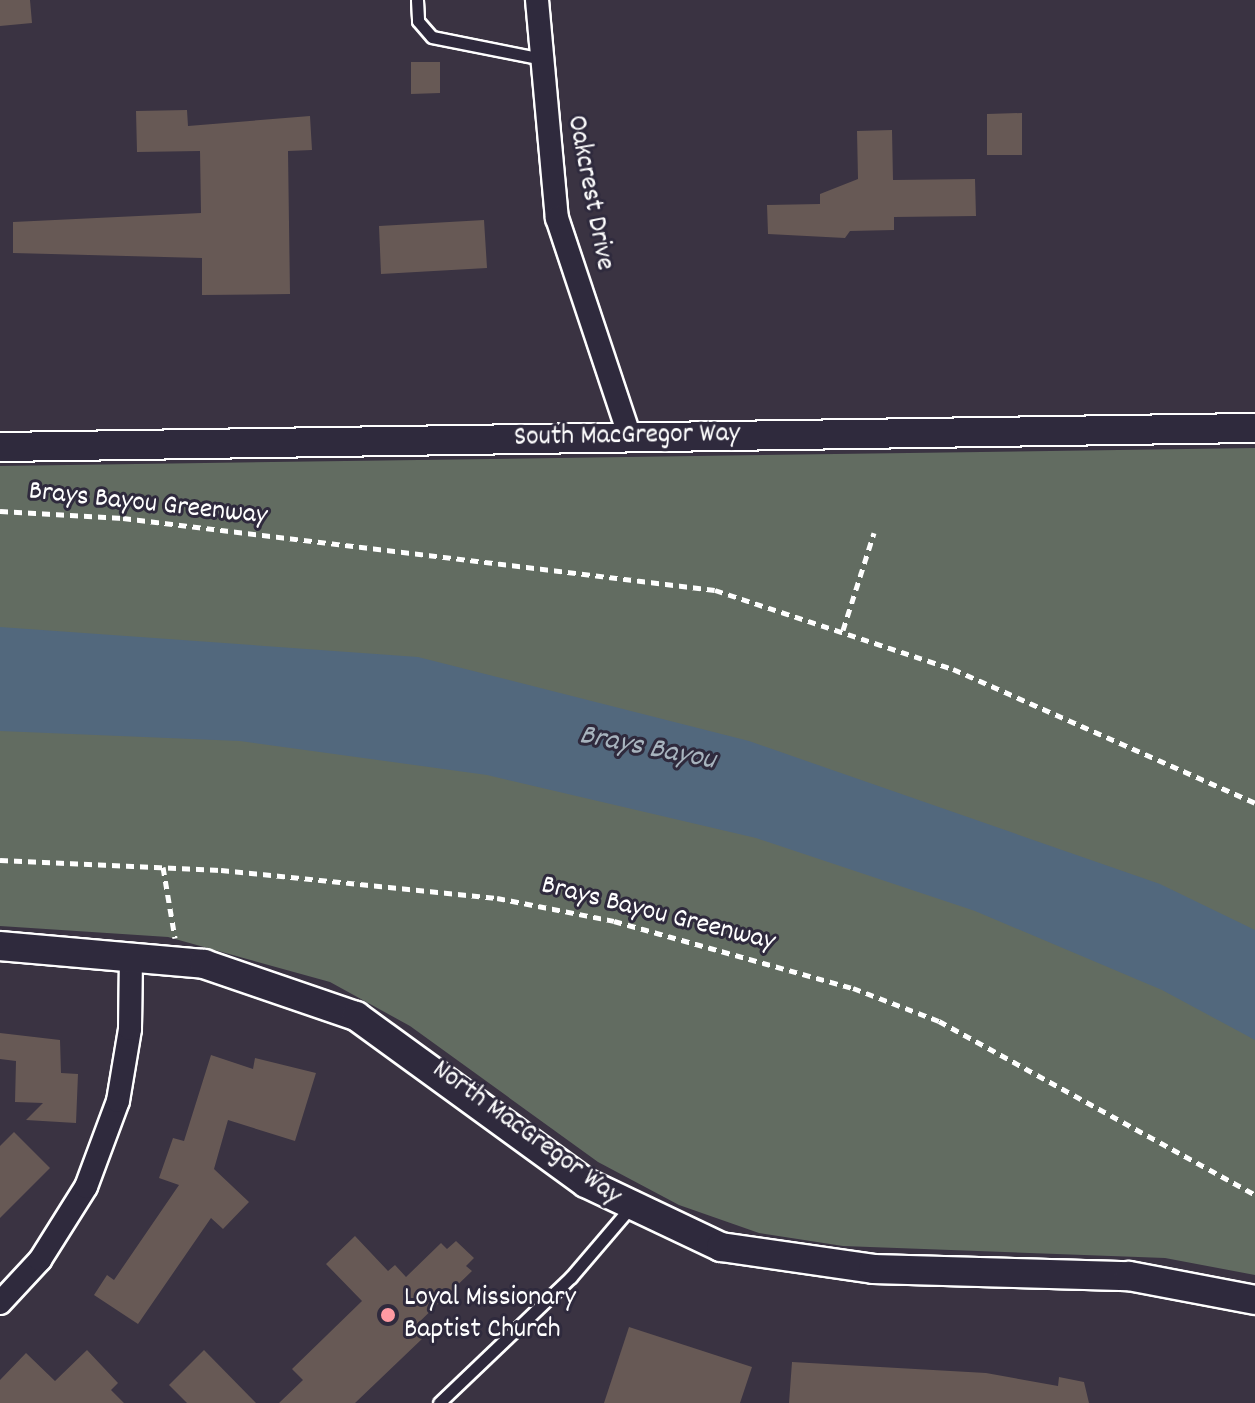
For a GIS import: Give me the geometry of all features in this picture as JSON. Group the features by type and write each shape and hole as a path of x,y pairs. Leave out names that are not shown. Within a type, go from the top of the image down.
{"street":[{"name":"Oakcrest Drive","path":"537,0 537,58 557,218 630,437"},
{"name":"South MacGregor Way","path":"0,447 1255,428"},
{"name":"North MacGregor Way","path":"0,946 131,955 204,964 356,1016 630,1208 721,1247 803,1263 1129,1276 1255,1300"},
{"path":"0,1303 40,1260 86,1187 118,1101 130,1029 131,955"}],"lane":[{"path":"417,0 418,21 432,37 537,58"},
{"path":"439,1403 571,1277 630,1208"}],"path":[{"name":"Brays Bayou Greenway","path":"0,511 662,580 843,630 1051,710 1255,803"},
{"path":"843,630 874,533"},
{"name":"Brays Bayou Greenway","path":"0,860 163,867 554,907 853,988 939,1021 1255,1195"},
{"path":"163,867 175,938"}],"shaded area":[{"path":"1255,448 1255,1275 1165,1258 843,1246 759,1233 679,1205 598,1162 410,1026 330,982 168,937 0,926 0,466"}],"water":[{"name":"Brays Bayou","path":"0,627 418,657 749,741 1160,884 1255,930 1255,1040 1162,990 975,911 756,838 487,775 240,741 0,731"}],"building":[{"path":"0,0 30,0 32,23 0,26"},
{"path":"411,62 440,62 440,93 411,94"},
{"path":"187,110 188,126 310,116 312,150 288,151 290,294 202,295 202,258 13,253 13,222 201,213 200,151 137,152 136,111"},
{"path":"1022,113 1022,155 987,155 987,114"},
{"path":"892,130 893,180 975,179 976,216 894,217 894,230 850,231 845,238 768,234 767,205 820,204 820,194 858,179 857,131"},
{"path":"484,220 487,268 381,274 379,226"},
{"path":"0,1033 60,1040 61,1073 78,1074 76,1123 26,1120 43,1103 15,1102 16,1061 0,1059"},
{"path":"211,1055 253,1069 255,1058 316,1073 295,1141 228,1120 214,1169 249,1202 223,1229 211,1218 138,1324 94,1295 107,1275 114,1280 179,1185 159,1178 173,1138 184,1141"},
{"path":"14,1132 50,1168 0,1218 0,1146"},
{"name":"Loyal Missionary Baptist Church","path":"355,1236 388,1271 395,1265 406,1277 441,1243 447,1249 456,1241 474,1258 466,1266 472,1271 413,1328 423,1338 355,1403 279,1403 303,1380 292,1369 362,1301 326,1264"},
{"path":"629,1327 752,1367 740,1403 604,1403"},
{"path":"87,1350 118,1383 111,1390 124,1403 0,1403 0,1380 26,1353 55,1381"},
{"path":"204,1350 256,1403 187,1403 169,1385"},
{"path":"792,1362 986,1373 1058,1386 1059,1377 1084,1382 1089,1403 789,1403"}],"place":[{"name":"Loyal Missionary Baptist Church","path":"388,1315"}]}
